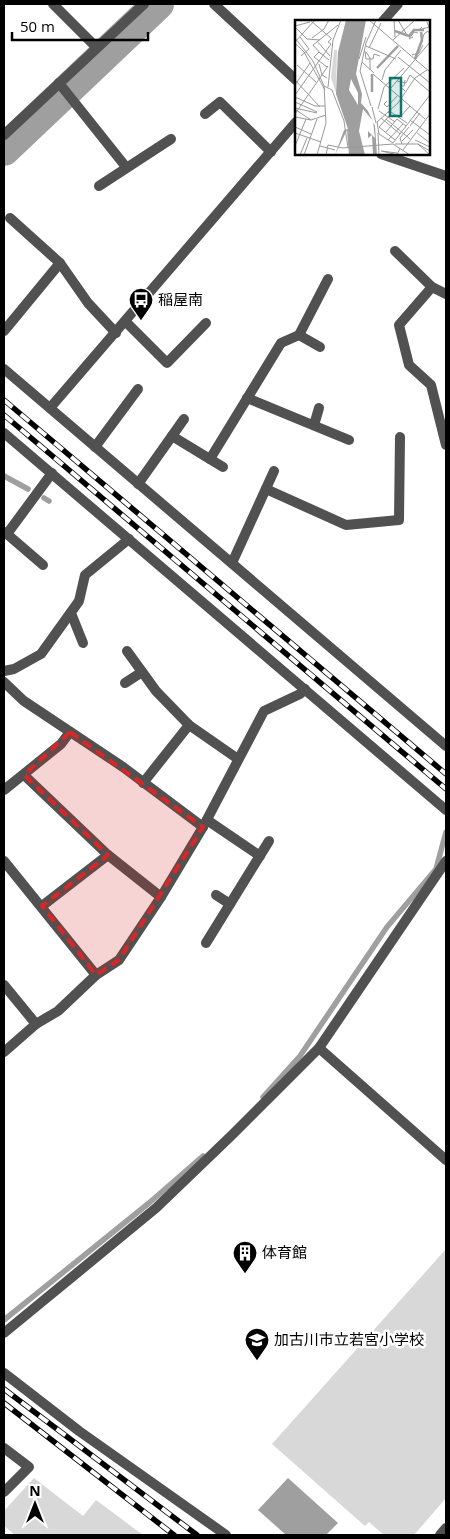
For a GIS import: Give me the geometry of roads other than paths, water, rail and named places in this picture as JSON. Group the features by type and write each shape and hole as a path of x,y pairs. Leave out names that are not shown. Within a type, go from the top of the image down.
{"street":[{"path":"53,4 96,47"},
{"path":"4,135 144,4"},
{"path":"214,4 295,79"},
{"path":"384,20 398,4"},
{"path":"59,82 126,167"},
{"path":"205,114 220,102 271,152"},
{"path":"50,408 295,126"},
{"path":"99,186 171,139"},
{"path":"383,155 408,165 446,176"},
{"path":"408,165 413,155"},
{"path":"10,218 60,263 88,303 116,333"},
{"path":"396,251 432,287 446,294"},
{"path":"4,331 60,263"},
{"path":"210,459 281,343 299,335 328,279"},
{"path":"432,287 399,325 410,365 431,385 446,445"},
{"path":"126,322 167,363 206,323"},
{"path":"299,335 320,347"},
{"path":"4,369 446,746"},
{"path":"95,446 138,389"},
{"path":"247,398 348,440"},
{"path":"314,425 319,408"},
{"path":"138,484 184,419"},
{"path":"4,433 446,810"},
{"path":"172,436 223,467"},
{"path":"266,490 346,526 399,520 400,437"},
{"path":"232,563 274,471"},
{"path":"43,565 5,533 52,474"},
{"path":"4,671 14,669 41,654 79,602 85,575 129,538"},
{"path":"71,613 83,643"},
{"path":"127,651 156,691 189,725 238,759"},
{"path":"124,683 142,672"},
{"path":"4,682 24,701 144,783 205,824 260,856"},
{"path":"4,1052 36,1024 58,1011 96,975 118,960 161,897 205,824 264,711 300,694 305,689"},
{"path":"144,783 189,725"},
{"path":"4,790 61,744 70,732"},
{"path":"24,774 108,855 161,897"},
{"path":"206,943 269,841"},
{"path":"42,906 108,855"},
{"path":"4,861 96,975"},
{"path":"4,1333 156,1208 232,1136 319,1048 446,861"},
{"path":"216,895 230,904"},
{"path":"4,985 36,1024"},
{"path":"319,1048 446,1160"},
{"path":"4,1373 79,1431 226,1535"},
{"path":"4,1448 29,1466 4,1492"},
{"path":"440,1535 446,1528"}],"waterway":[{"path":"4,150 158,4"},
{"path":"4,476 28,489"},
{"path":"44,498 49,501"},
{"path":"263,1097 300,1056 387,927 436,869 446,832"},
{"path":"4,1320 149,1203 203,1156"}],"railway":[{"path":"4,400 446,774"},
{"path":"4,415 446,789"},
{"path":"4,1389 197,1535"},
{"path":"4,1403 174,1535"}],"place":[{"name":"稲屋南","path":"141,321"},
{"name":"体育館","path":"245,1274"},
{"name":"加古川市立若宮小学校","path":"257,1361"}]}
